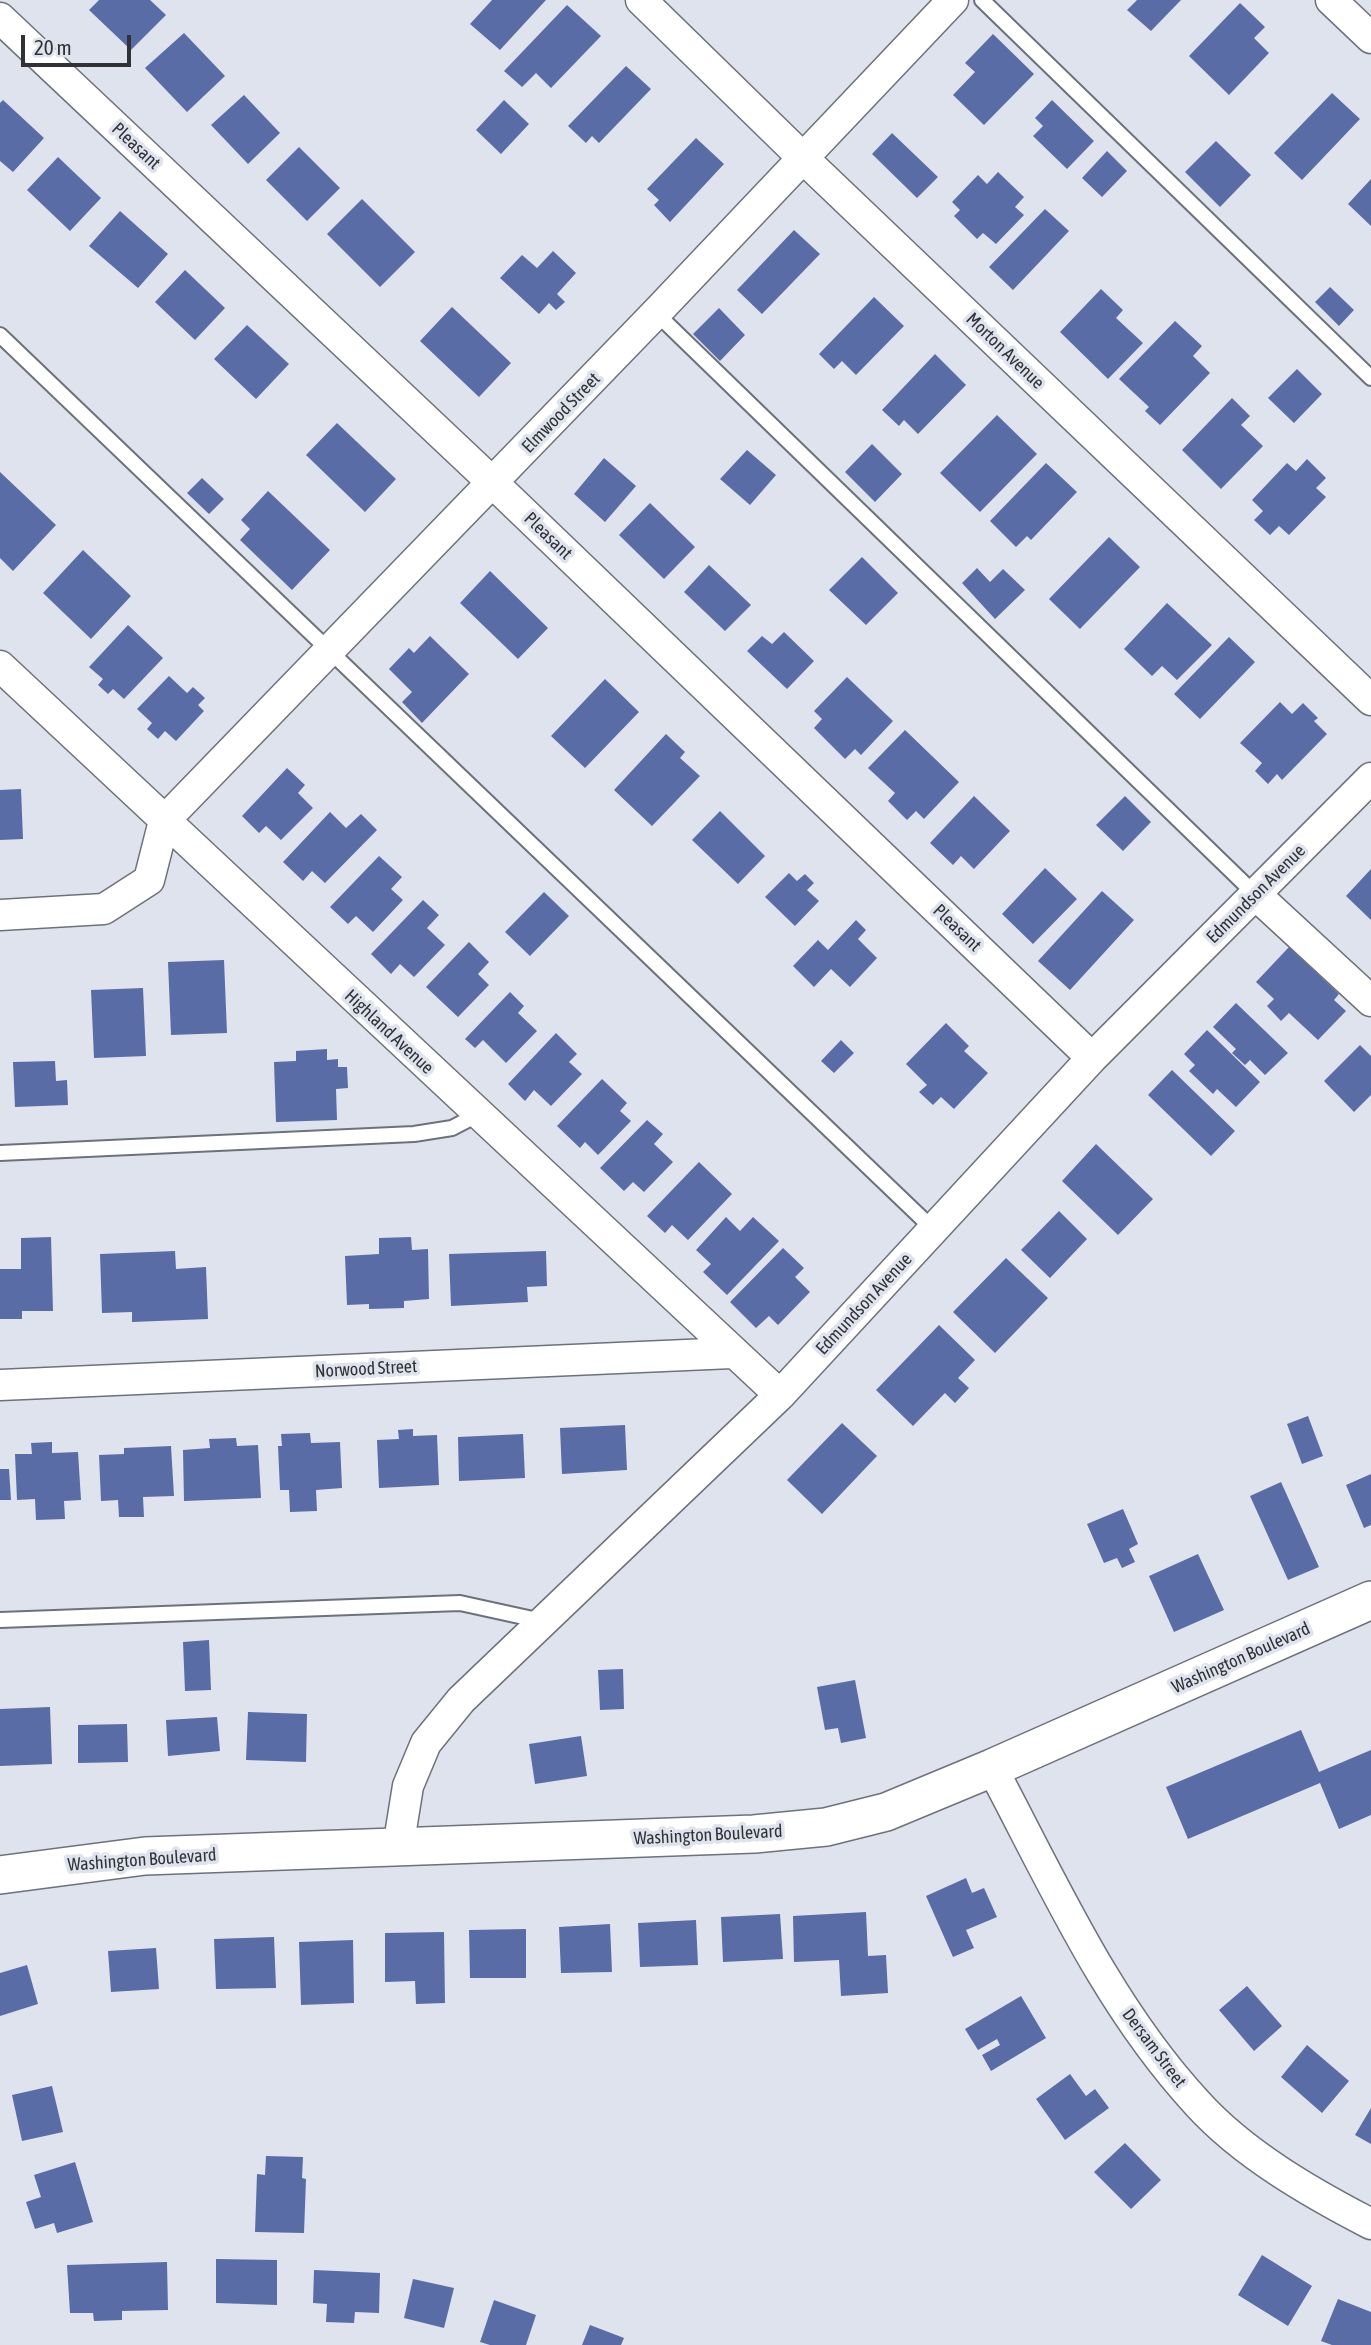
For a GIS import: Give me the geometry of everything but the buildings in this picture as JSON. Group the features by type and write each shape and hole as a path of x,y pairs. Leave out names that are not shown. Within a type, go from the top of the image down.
{"street":[{"name":"Morton Avenue","path":"641,0 1371,700"},
{"name":"Elmwood Street","path":"164,821 493,483 953,0"},
{"path":"1331,0 1371,38"},
{"name":"Pleasant","path":"0,18 493,483 1092,1058"},
{"name":"Highland Avenue","path":"5,676 780,1395"},
{"name":"Edmundson Avenue","path":"398,1848 408,1786 426,1743 461,1700 780,1395 1092,1058 1371,778"},
{"path":"0,915 104,909 149,880 164,821"},
{"path":"1255,894 1371,1001"},
{"name":"Norwood Street","path":"0,1385 732,1353"},
{"name":"Washington Boulevard","path":"0,1875 145,1856 754,1834 826,1827 886,1812 992,1768 1371,1600"},
{"name":"Dersam Street","path":"992,1768 1094,1959 1150,2048 1198,2105 1255,2154 1324,2200 1371,2224"}],"lane":[{"path":"982,0 1371,378"},
{"path":"656,313 1255,894"},
{"path":"0,335 933,1229"},
{"path":"0,1153 414,1134 453,1128 477,1115"},
{"path":"0,1620 460,1603 543,1621"}]}
